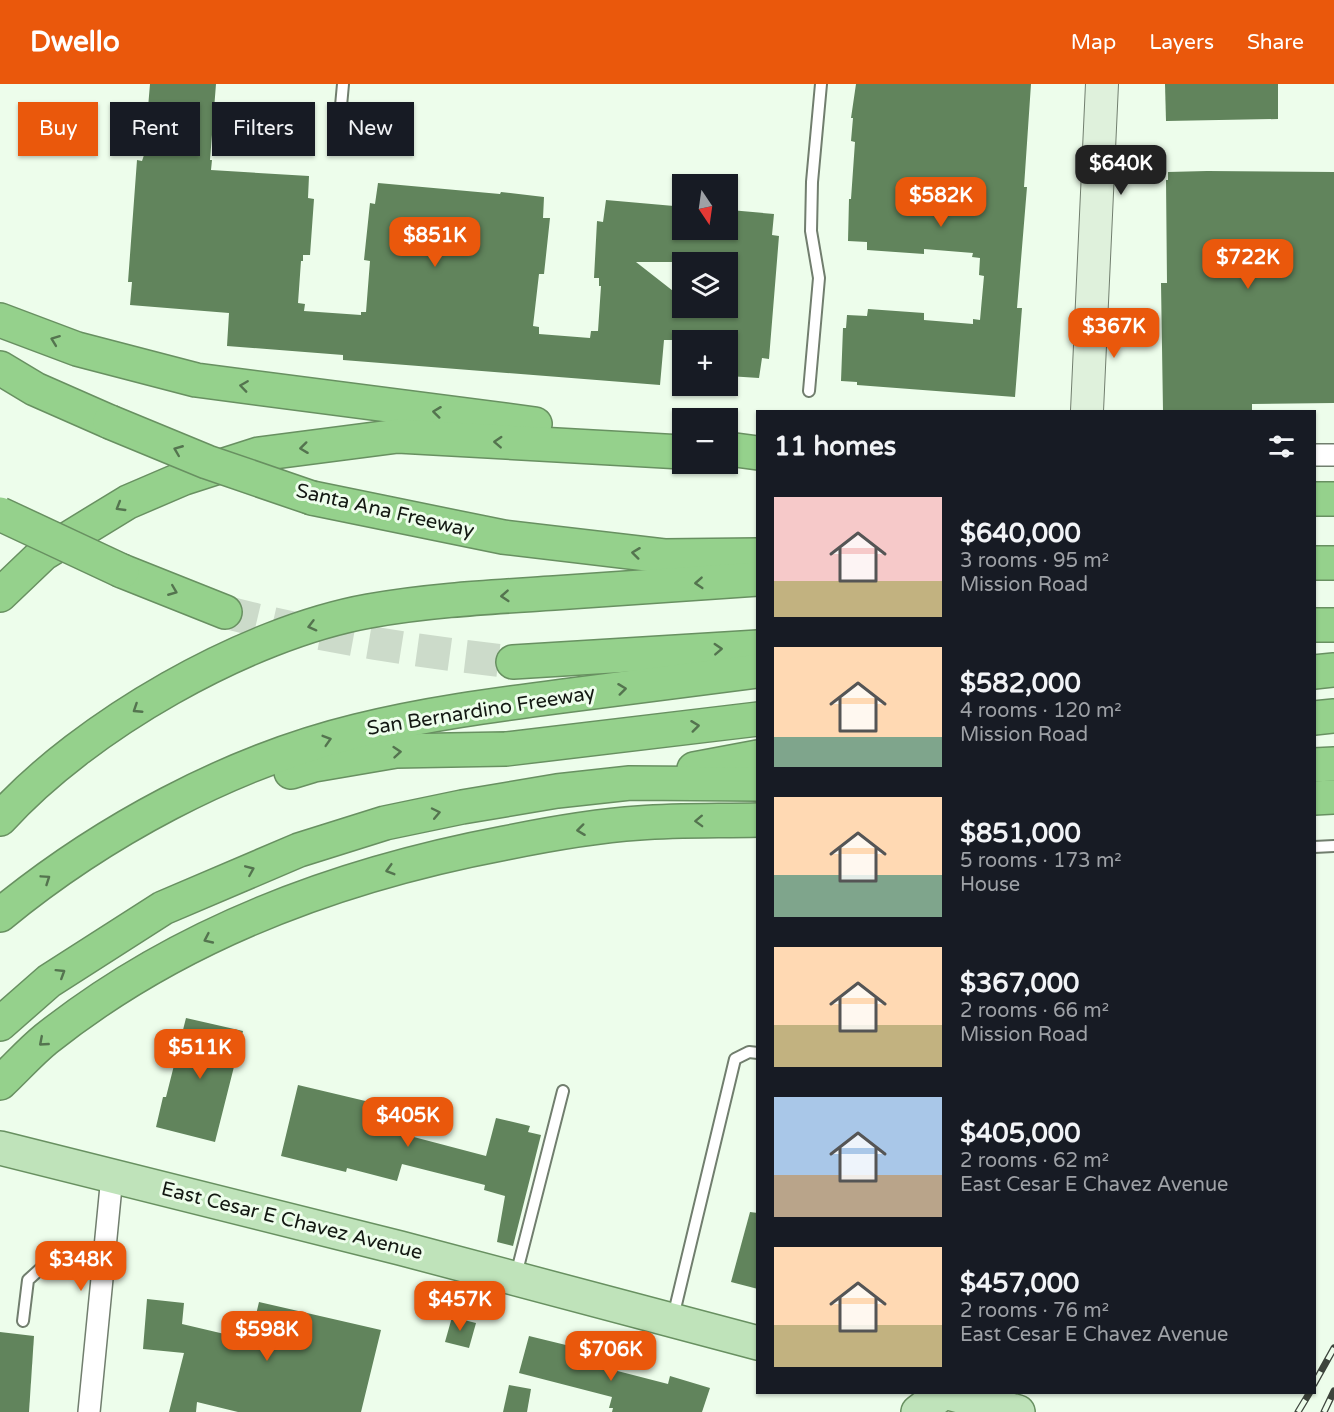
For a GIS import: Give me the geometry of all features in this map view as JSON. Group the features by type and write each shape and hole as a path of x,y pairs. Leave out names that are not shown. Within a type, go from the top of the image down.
{"highway":[{"path":"0,320 77,349 196,380 672,442"},
{"name":"Santa Ana Freeway","path":"0,368 35,389 110,422 207,462 312,498 503,537 664,556 756,555"},
{"path":"0,595 43,554 129,502 184,478 260,454 398,436 672,451"},
{"path":"738,451 756,455"},
{"path":"738,455 756,455"},
{"path":"1316,499 1334,499"},
{"path":"0,514 122,571 225,612"},
{"path":"1316,563 1334,563"},
{"path":"0,819 21,796 94,736 142,705 239,654 291,632 368,611 472,598 756,579"},
{"path":"1316,625 1334,625"},
{"path":"513,662 756,647"},
{"path":"1316,672 1334,670"},
{"name":"San Bernardino Freeway","path":"0,915 38,884 98,843 157,810 226,777 290,751 356,731 420,717 756,671"},
{"path":"1316,718 1334,716"},
{"path":"157,810 314,765 396,751 507,749 756,719"},
{"path":"0,1024 49,981 163,908 299,849 385,823 462,807 557,791 630,783 756,757"},
{"path":"1316,765 1334,764"},
{"path":"630,783 756,784"},
{"path":"1316,798 1334,797"},
{"path":"0,1083 45,1040 120,987 186,949 269,911 350,881 450,853 553,833 639,823 756,820"}],"main road":[{"path":"1087,410 1102,84"},
{"name":"East Cesar E Chavez Avenue","path":"2,1149 515,1278 756,1342"},
{"path":"918,1412 941,1394"},
{"path":"951,1394 1018,1412"}],"street":[{"path":"1316,455 1334,455"},
{"path":"89,1412 112,1176"}],"lane":[{"path":"341,102 343,84"},
{"path":"809,391 819,278 811,231 812,182 820,84"},
{"path":"1316,847 1334,846"},
{"path":"672,1320 735,1059 749,1052 756,1053"},
{"path":"515,1278 564,1091"},
{"path":"23,1322 28,1280 49,1261 103,1267"}],"building":[{"path":"150,84 216,84 215,102 212,102 211,170 309,176 308,198 314,199 310,255 303,255 303,261 301,261 298,303 305,304 304,311 361,315 361,312 366,312 370,261 364,260 370,203 375,204 378,183 544,197 543,218 550,218 544,274 539,274 533,326 539,327 539,334 590,338 591,331 598,331 601,286 599,286 599,278 594,278 597,221 603,222 606,200 672,206 672,240 738,240 738,211 774,214 772,235 779,236 769,359 762,358 759,378 738,377 738,330 672,330 672,340 664,340 660,385 343,360 343,355 227,346 229,313 130,305 132,282 128,282 137,160 142,161 144,156 200,156 200,102 148,102"},
{"path":"856,84 1031,84 1024,187 1027,187 1017,308 1022,308 1015,397 857,385 857,382 841,381 843,328 846,328 847,315 867,316 868,309 924,313 924,320 973,324 973,319 980,320 984,276 979,275 980,258 972,257 973,253 924,249 924,254 867,250 867,242 848,241 849,199 851,199 855,142 851,141 853,118 851,118"},
{"path":"1165,84 1278,84 1278,119 1166,121"},
{"path":"1168,172 1334,172 1334,403 1252,404 1252,410 1163,410 1161,283 1167,283 1166,180 1168,180"},
{"path":"186,1018 243,1031 215,1142 156,1127"},
{"path":"298,1085 416,1113 410,1136 486,1156 496,1118 530,1126 528,1132 541,1135 513,1246 497,1242 505,1196 484,1190 485,1185 402,1164 397,1181 347,1168 346,1172 281,1156"},
{"path":"750,1212 756,1213 756,1288 731,1282"},
{"path":"147,1299 184,1303 182,1324 250,1340 259,1302 381,1330 361,1412 238,1412 197,1402 196,1412 169,1412 184,1353 143,1349"},
{"path":"452,1317 476,1323 469,1348 445,1342"},
{"path":"0,1332 34,1336 29,1412 0,1412"},
{"path":"529,1336 570,1346 567,1358 668,1384 670,1376 710,1388 702,1412 612,1412 613,1408 609,1408 612,1397 519,1373"},
{"path":"509,1385 531,1389 527,1412 503,1412"}],"tunnel":[{"path":"225,612 297,629 368,642 513,662"}],"railway":[{"path":"1316,1380 1334,1348"},
{"path":"1324,1412 1334,1391"},
{"path":"1298,1412 1309,1394"}]}
